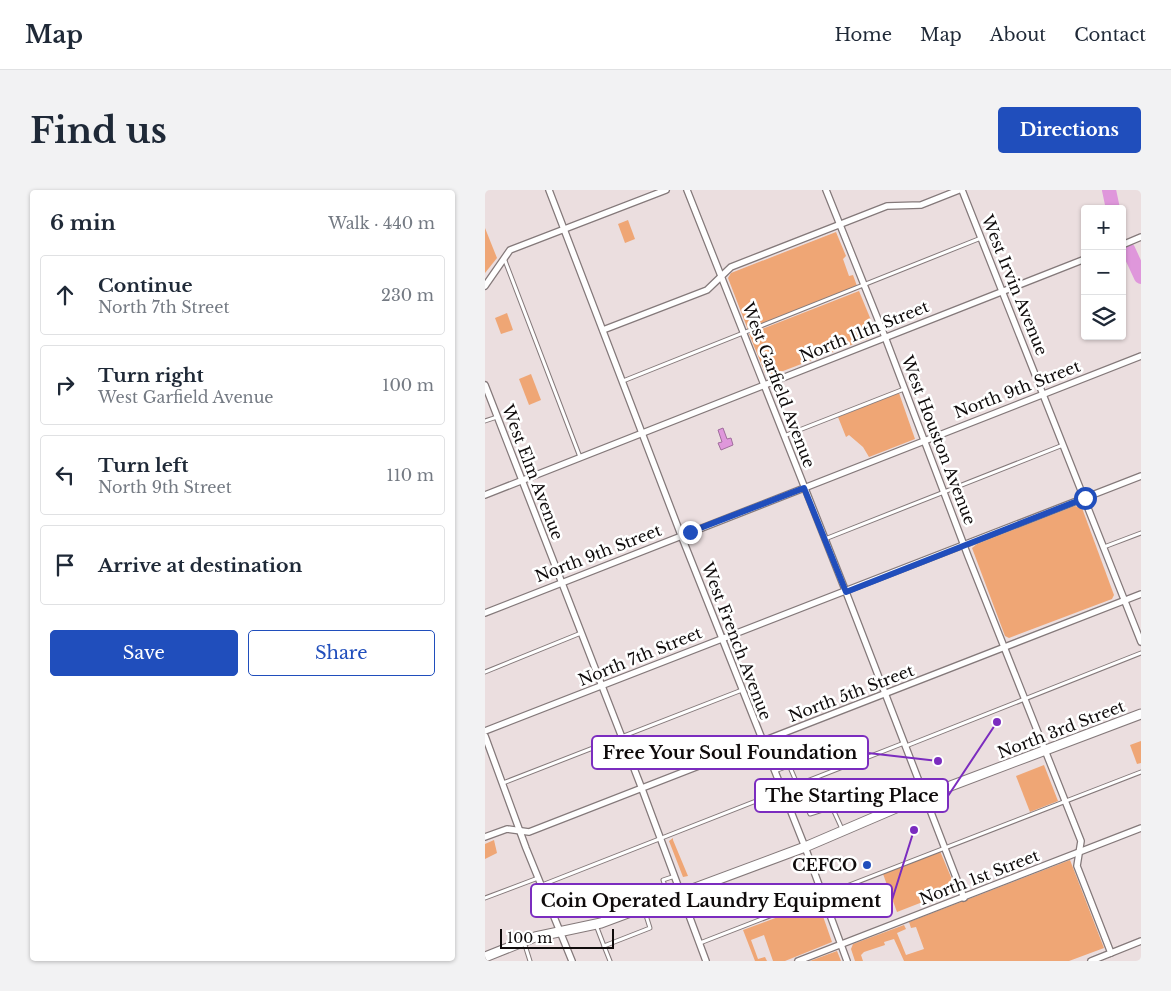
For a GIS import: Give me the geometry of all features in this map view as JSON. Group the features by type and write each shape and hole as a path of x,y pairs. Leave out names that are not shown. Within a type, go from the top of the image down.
{"main road":[{"name":"North 3rd Street","path":"485,957 524,941 596,924 643,908 805,846 924,796 1046,752 1141,714"}],"street":[{"name":"West French Avenue","path":"549,190 721,638 805,846 847,961"},
{"path":"485,286 510,250 666,190"},
{"name":"West Garfield Avenue","path":"687,190 846,592 963,898"},
{"name":"West Houston Avenue","path":"825,190 946,492 1004,649 1081,841 1077,866 1111,953"},
{"path":"603,330 707,290 731,267 887,206 921,205 961,190"},
{"name":"West Irvin Avenue","path":"961,190 1044,394 1141,642"},
{"path":"1126,243 1141,237"},
{"name":"North 11th Street","path":"485,495 1081,261"},
{"name":"North 9th Street","path":"485,613 560,582 1141,356"},
{"name":"West Elm Avenue","path":"485,385 682,893 706,961"},
{"name":"North 7th Street","path":"485,731 1141,476"},
{"name":"North 5th Street","path":"485,837 507,829 529,832 886,695 1141,594"},
{"path":"485,736 520,832 572,961"},
{"name":"North 1st Street","path":"799,961 1141,828"},
{"path":"1091,961 1141,941"}],"lane":[{"path":"622,381 981,238"},
{"path":"504,257 580,457"},
{"path":"784,436 905,389"},
{"path":"485,421 497,417"},
{"path":"825,539 1064,445"},
{"path":"1104,547 1141,533"},
{"path":"485,672 581,633"},
{"path":"542,886 1141,653"},
{"path":"503,783 742,690"},
{"path":"783,734 785,742 783,751 788,766 810,814 833,807 842,831"},
{"path":"774,771 788,766"},
{"path":"699,943 1141,772"},
{"path":"669,898 663,880 675,876"},
{"path":"485,898 539,878"},
{"path":"604,946 650,928 643,908"},
{"path":"596,924 610,961"},
{"path":"524,941 530,961"}],"shaded area":[{"path":"628,220 635,239 625,243 618,224"},
{"path":"485,228 497,258 485,273"},
{"path":"836,232 846,256 843,259 849,276 853,275 857,286 748,330 728,278 731,273"},
{"path":"859,291 873,325 872,337 770,376 765,373 749,334"},
{"path":"507,313 513,330 501,334 495,318"},
{"path":"531,374 541,400 529,405 519,379"},
{"path":"899,393 915,439 869,457 863,447 849,435 846,437 838,417"},
{"path":"723,428 727,439 731,438 733,445 721,450 718,443 722,442 718,430"},
{"path":"1075,506 1082,508 1114,595 1112,599 1009,638 1005,636 972,548 977,544"},
{"path":"865,741 868,748 812,770 810,765 808,766 807,763"},
{"path":"1141,741 1141,763 1137,764 1130,745"},
{"path":"1044,765 1058,801 1030,812 1016,776"},
{"path":"673,838 688,876 683,877 669,841"},
{"path":"494,840 497,853 485,859 485,844"},
{"path":"940,851 956,889 897,912 883,874"},
{"path":"1070,860 1104,948 1069,961 904,961 894,939 884,942 885,945 864,952 861,955 863,961 855,961 851,949 853,944 904,925 906,929 897,933 906,955 924,949 916,927 911,928 909,922"},
{"path":"818,902 832,942 785,961 773,961 764,935 751,940 758,959 765,957 767,961 755,961 743,930"},
{"path":"837,951 841,961 810,961"}],"waterway":[{"path":"1109,190 1112,205"},
{"path":"1128,249 1141,277"}],"place":[{"name":"The Starting Place","path":"997,722"},
{"name":"Free Your Soul Foundation","path":"938,761"},
{"name":"Coin Operated Laundry Equipment","path":"914,830"},
{"name":"CEFCO","path":"867,865"}],"route":[{"path":"690,532 804,488 846,592 1085,498"}]}
